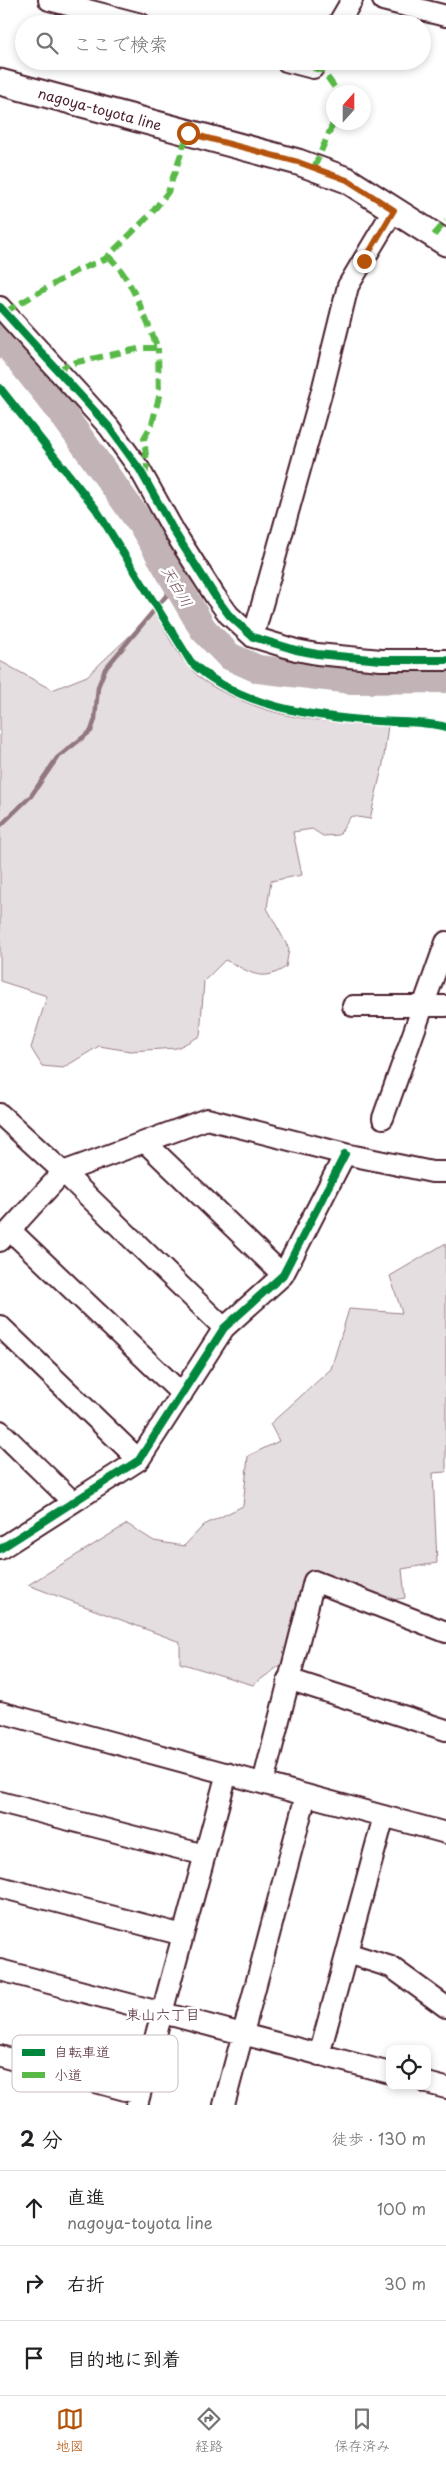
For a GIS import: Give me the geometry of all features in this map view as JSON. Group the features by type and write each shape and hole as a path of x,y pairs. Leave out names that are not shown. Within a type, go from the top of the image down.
{"main road":[{"name":"nagoya-toyota line","path":"0,82 298,162 347,180 446,243"}],"street":[{"path":"50,0 107,15"},
{"path":"343,15 352,0"},
{"path":"383,0 446,16"},
{"path":"253,637 323,388 348,286 394,210"},
{"path":"0,307 109,427 132,459 175,533 229,615 253,637 296,650 317,654 381,660 446,660"},
{"path":"383,1118 446,942"},
{"path":"353,1006 446,1006"},
{"path":"0,1114 63,1172 224,1328"},
{"path":"182,1394 5,1236 63,1172 207,1119 344,1154 432,1172 446,1172"},
{"path":"145,1142 283,1275"},
{"path":"0,1549 139,1460 224,1328 283,1275 344,1154"},
{"path":"0,1326 139,1460"},
{"path":"0,1431 72,1502"},
{"path":"263,1783 314,1580 446,1632"},
{"path":"288,1678 446,1730"},
{"path":"0,1712 446,1833"},
{"path":"156,2035 227,1773"},
{"path":"224,2105 306,1795"},
{"path":"0,1802 205,1855"},
{"path":"320,2054 384,1816"},
{"path":"0,1887 183,1935"},
{"path":"347,1953 391,1967 446,2007"},
{"path":"0,1970 386,2072"},
{"path":"0,2056 12,2060"},
{"path":"431,2084 446,2088"},
{"path":"116,2092 139,2099"}],"shaded area":[{"path":"155,612 185,662 202,680 223,692 257,707 294,717 330,722 388,725 383,764 370,819 351,816 339,835 323,836 312,829 293,832 302,875 271,881 267,908 289,949 286,967 269,975 262,975 248,972 225,960 204,981 200,1036 177,1048 130,1051 99,1046 63,1068 42,1066 31,1048 47,996 0,981 0,661 52,690 87,676"},
{"path":"446,1243 446,1472 433,1473 437,1563 402,1569 405,1598 385,1601 310,1574 286,1661 253,1685 180,1663 180,1642 28,1585 127,1524 154,1541 184,1546 204,1525 243,1506 248,1456 279,1441 270,1424 331,1369 349,1309 402,1313 390,1276"}],"waterway":[{"name":"天白川","path":"0,336 62,413 144,528 203,629 229,656 258,669 352,680 446,679"},
{"path":"0,826 31,796 57,758 91,731 95,719 98,687 105,669 176,584"}],"marked path":[{"path":"320,70 323,71 333,85"},
{"path":"314,168 330,130"},
{"path":"5,312 76,271 105,259 151,214 168,192 188,133"},
{"path":"434,235 446,221"},
{"path":"58,371 68,364 142,348 158,348 131,287 117,265 108,256"},
{"path":"145,476 147,464 144,438 152,424 159,397 158,348"}],"cycle path":[{"path":"0,307 109,427 140,470 175,533 215,596 229,615 253,637 296,650 317,654 381,660 446,660"},
{"path":"0,388 96,509 191,662 210,677 231,690 278,707 353,719 420,723 446,727"},
{"path":"0,1549 139,1460 224,1328 283,1275 345,1154"}],"district":[{"name":"東山六丁目","path":"163,2013"}],"route":[{"path":"188,133 298,162 347,180 394,210 364,261"}]}
